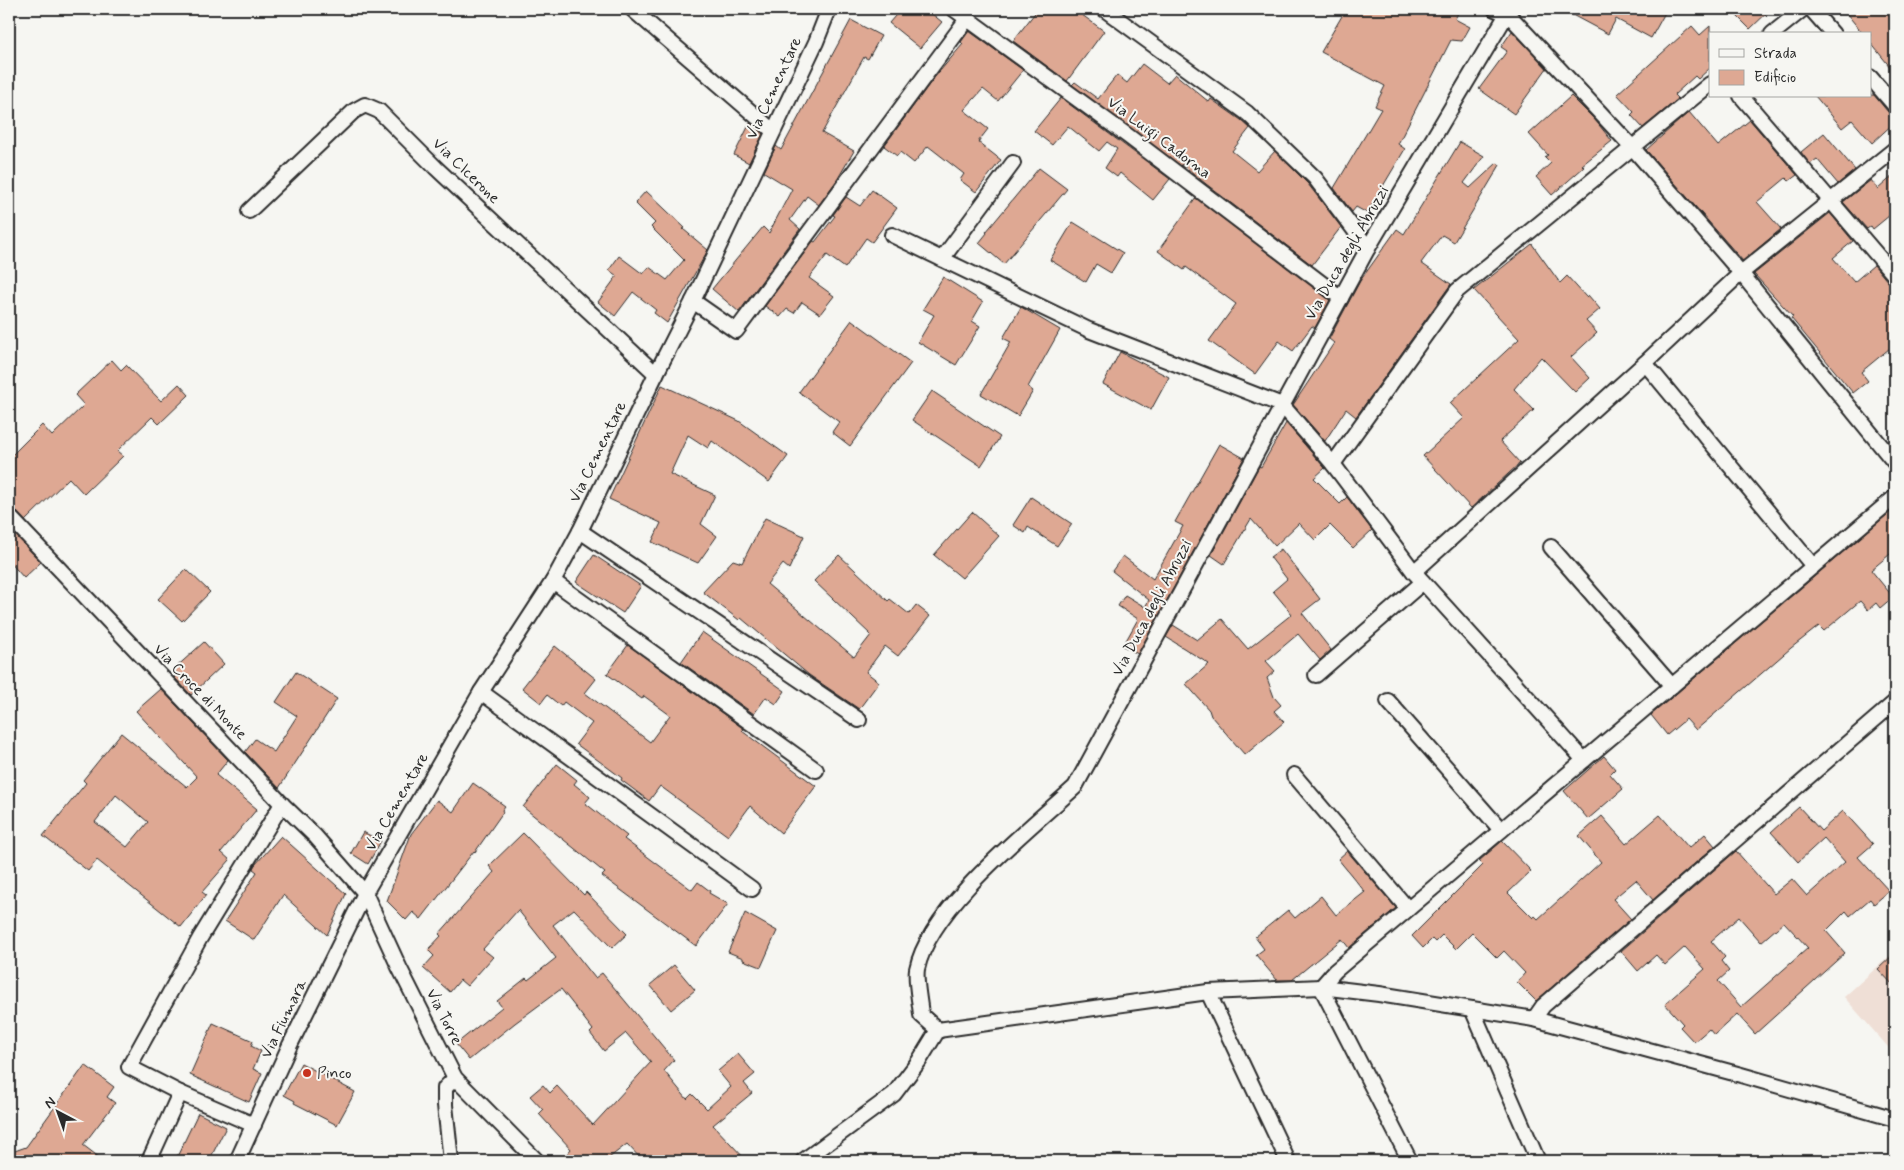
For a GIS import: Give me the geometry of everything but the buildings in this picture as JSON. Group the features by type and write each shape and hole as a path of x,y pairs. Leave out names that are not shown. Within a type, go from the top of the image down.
{"street":[{"path":"632,9 773,131"},
{"name":"Via Cementare","path":"366,893 481,692 553,581 580,531 693,301 816,42 829,9"},
{"name":"Via Luigi Cadorna","path":"954,9 1128,136 1341,298"},
{"path":"1104,9 1247,113 1315,178 1368,248"},
{"path":"1774,32 1803,9"},
{"path":"1811,9 1831,32"},
{"path":"1504,11 1632,147 1741,273 1895,463"},
{"name":"Via Duca degli Abruzzi","path":"938,1030 921,1014 916,971 925,945 953,903 1002,854 1075,787 1368,248 1504,11"},
{"path":"693,301 736,332 967,19"},
{"path":"1872,79 1895,106"},
{"path":"1333,464 1456,291 1709,85"},
{"path":"1742,98 1895,276"},
{"name":"Via CIcerone","path":"249,211 354,111 365,105 379,111 436,168 656,374"},
{"path":"1316,675 1741,273 1895,149"},
{"path":"942,260 1013,163"},
{"path":"892,235 1089,330 1282,406 1333,464 1419,577 1584,760"},
{"path":"1645,363 1814,566"},
{"path":"1320,987 1335,971 1895,497"},
{"name":"Via Croce di Monte","path":"9,516 282,804 315,836 366,893"},
{"path":"580,531 859,720"},
{"path":"1551,547 1672,686"},
{"path":"553,581 816,770"},
{"path":"481,692 752,889"},
{"path":"1388,701 1501,830"},
{"path":"1534,1020 1543,1006 1895,702"},
{"path":"1294,775 1408,909"},
{"path":"254,1126 129,1067 200,938 282,804"},
{"name":"Via Torre","path":"366,893 399,967 455,1078 537,1161"},
{"name":"Via Fiumara","path":"238,1161 290,1045 366,893"},
{"path":"803,1161 894,1094 919,1062 938,1030 1208,992 1320,987 1379,994 1534,1020 1741,1075 1895,1119"},
{"path":"1320,987 1410,1161"},
{"path":"1208,992 1288,1161"},
{"path":"1472,1009 1538,1161"},
{"path":"451,1161 445,1088 455,1078"},
{"path":"148,1161 180,1092"}],"shaded area":[{"path":"1895,951 1895,1055 1844,997"}],"place":[{"name":"Pinco","path":"307,1073"}]}
